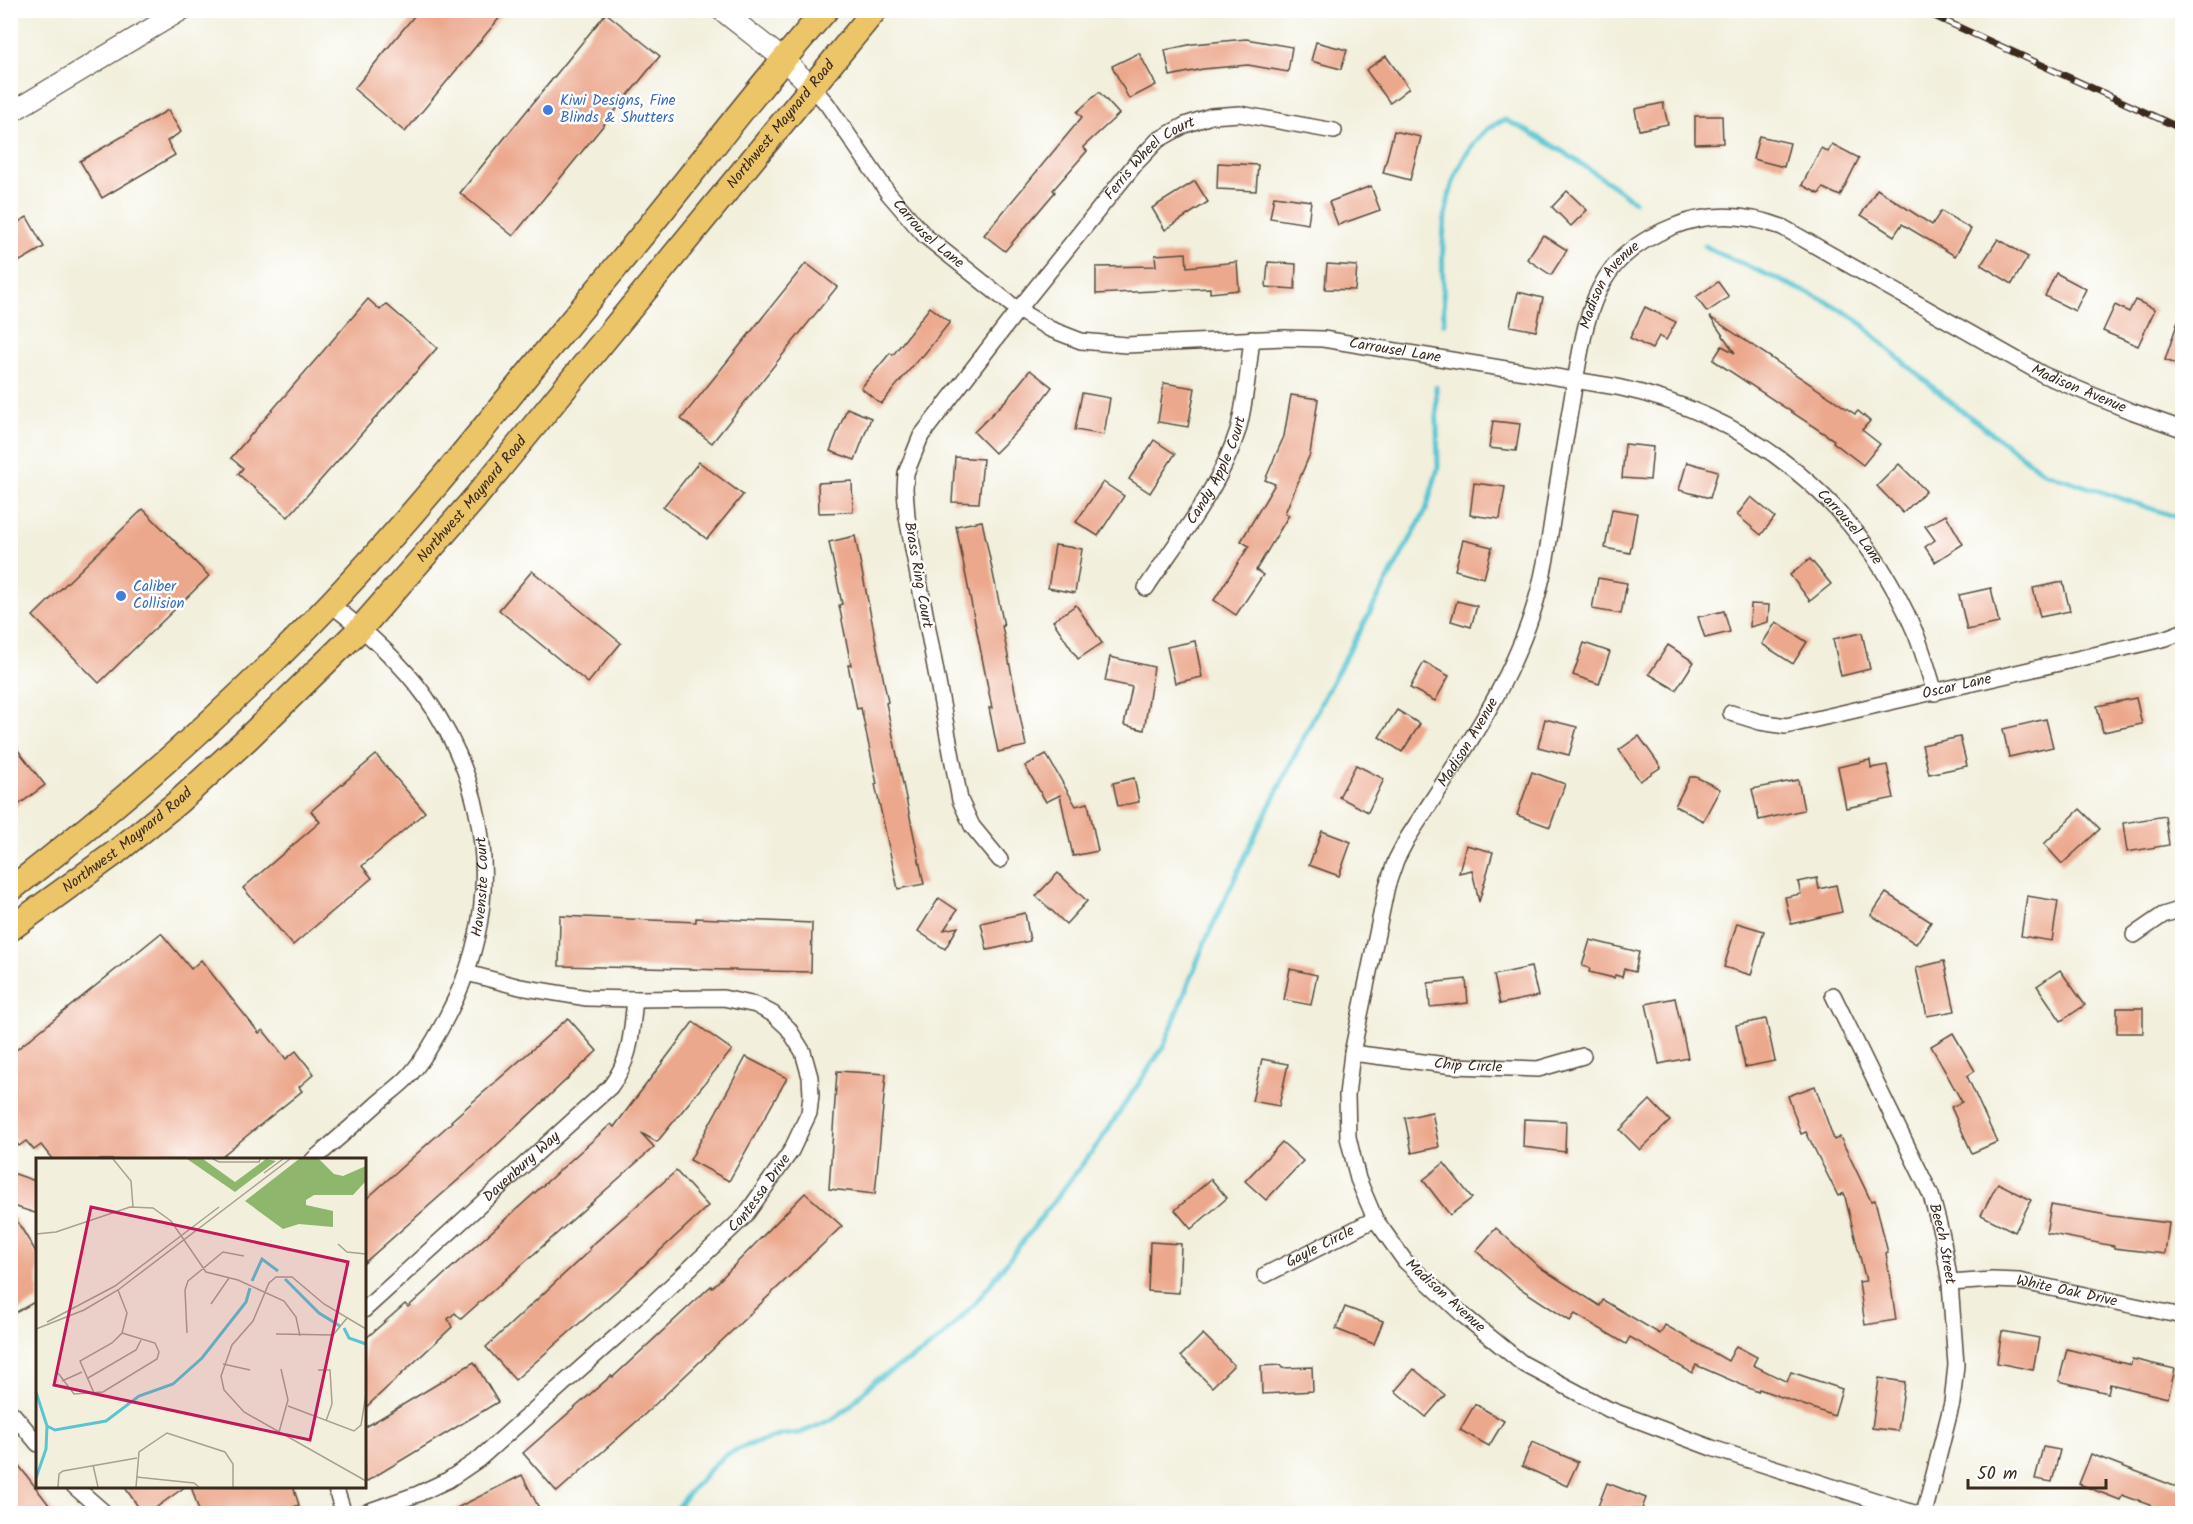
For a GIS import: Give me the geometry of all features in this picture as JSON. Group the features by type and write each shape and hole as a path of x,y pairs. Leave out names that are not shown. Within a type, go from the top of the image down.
{"main road":[{"path":"10,890 123,798 222,710 330,604 443,477 783,59 826,10"},
{"name":"Northwest Maynard Road","path":"10,930 115,853 178,801 246,740 361,628 475,498 875,10"}],"street":[{"path":"10,114 182,10"},
{"path":"721,10 783,59 812,87"},
{"name":"Carrousel Lane","path":"812,87 827,104 888,193 924,236 1018,310 1050,329 1081,341 1126,345 1252,339 1323,339 1655,395 1688,407 1743,433 1802,475 1848,522 1877,560 1916,634 1935,693"},
{"name":"Ferris Wheel Court","path":"1018,310 1136,163 1158,140 1185,125 1211,116 1240,114 1334,131"},
{"name":"Madison Avenue","path":"1917,1514 1712,1448 1608,1409 1522,1363 1462,1315 1405,1261 1374,1219 1358,1179 1348,1137 1347,1095 1352,1053 1387,886 1396,860 1407,839 1497,696 1517,654 1531,616 1541,586 1550,544 1575,381 1589,312 1606,278 1621,259 1634,247 1658,233 1686,222 1719,216 1742,216 1782,226 2044,375 2128,410 2182,429"},
{"name":"Brass Ring Court","path":"1000,860 972,826 960,800 907,517 905,489 906,473 921,436 1018,310"},
{"name":"Candy Apple Court","path":"1146,588 1227,459 1240,419 1252,339"},
{"name":"Havensite Court","path":"315,1158 408,1077 432,1046 467,973 479,926 484,874 483,852 474,800 450,738 425,696 361,628 330,604"},
{"name":"Oscar Lane","path":"1731,713 1786,726 1935,693 2166,638 2182,632"},
{"path":"2134,935 2163,915 2182,909"},
{"name":"Contessa Drive","path":"361,1514 418,1494 448,1480 479,1459 636,1319 736,1225 764,1191 802,1130 809,1113 811,1095 807,1064 796,1038 773,1014 756,1005 723,998 587,998 553,993 467,973"},
{"name":"Beech Street","path":"1833,995 1931,1195 1942,1236 1950,1283 1956,1365 1953,1393 1924,1514"},
{"name":"Davenbury Way","path":"366,1308 610,1087 621,1072 628,1054 635,999"},
{"name":"Chip Circle","path":"1352,1053 1454,1066 1538,1069 1583,1056"},
{"name":"Gayle Circle","path":"1265,1275 1374,1219"},
{"name":"White Oak Drive","path":"1950,1283 2019,1281 2182,1316"},
{"path":"13,1414 36,1442"},
{"path":"76,1488 106,1514"},
{"path":"336,1488 344,1514"}],"building":[{"path":"419,10 506,10 405,132 354,89"},
{"path":"606,13 660,56 513,236 460,193"},
{"path":"1246,39 1292,47 1288,72 1248,65 1203,69 1170,76 1165,50 1193,44"},
{"path":"1316,42 1347,50 1341,69 1311,61"},
{"path":"1139,53 1156,85 1129,99 1112,66"},
{"path":"1386,56 1409,88 1390,103 1366,70"},
{"path":"1099,92 1119,114 1083,147 1087,151 1005,251 984,235 1082,117 1077,112"},
{"path":"1663,103 1668,124 1639,130 1635,109"},
{"path":"168,110 181,132 167,141 175,155 102,198 80,161"},
{"path":"1695,116 1722,116 1723,143 1695,144"},
{"path":"1394,131 1421,137 1410,180 1383,173"},
{"path":"1759,136 1790,143 1784,167 1753,159"},
{"path":"1832,144 1859,158 1840,196 1823,188 1819,194 1802,185 1821,148 1828,152"},
{"path":"1218,163 1258,165 1256,191 1217,189"},
{"path":"1195,181 1208,202 1165,230 1152,208"},
{"path":"1371,186 1380,210 1338,225 1329,202"},
{"path":"1877,189 1932,225 1941,211 1971,229 1955,256 1902,224 1894,236 1861,215"},
{"path":"1567,191 1587,210 1571,226 1552,207"},
{"path":"1274,196 1311,201 1308,224 1270,218"},
{"path":"27,217 44,247 10,267 10,227"},
{"path":"1543,235 1567,250 1551,275 1527,259"},
{"path":"1998,239 2028,257 2012,284 1981,265"},
{"path":"1186,253 1187,267 1237,262 1239,290 1210,293 1210,288 1096,294 1096,267 1156,266 1155,255"},
{"path":"1268,262 1296,264 1295,289 1266,287"},
{"path":"806,263 837,287 712,443 681,419"},
{"path":"1327,264 1357,266 1355,290 1325,289"},
{"path":"2056,273 2086,289 2075,311 2045,296"},
{"path":"1718,282 1729,297 1707,312 1696,297"},
{"path":"1518,292 1543,298 1536,331 1510,326"},
{"path":"368,299 380,310 386,304 437,348 288,517 238,474 243,468 231,458"},
{"path":"2135,300 2155,309 2138,346 2103,331 2115,305 2129,312"},
{"path":"930,307 950,322 881,404 861,388 890,353 893,355"},
{"path":"1645,307 1676,322 1666,340 1659,336 1652,349 1630,338"},
{"path":"2180,315 2182,316 2182,366 2165,360"},
{"path":"1710,317 1855,414 1858,411 1870,421 1862,430 1880,444 1863,465 1833,442 1834,440 1713,360 1722,346 1735,353"},
{"path":"1030,370 1052,387 1023,425 995,453 974,432 1007,399"},
{"path":"1164,383 1195,388 1188,427 1158,422"},
{"path":"1082,393 1110,398 1104,435 1075,430"},
{"path":"1291,395 1318,399 1310,454 1285,513 1289,515 1256,570 1263,575 1236,615 1214,600 1249,546 1241,541 1275,484 1265,480 1284,436"},
{"path":"847,408 871,418 855,460 830,451"},
{"path":"1493,421 1520,424 1516,451 1489,448"},
{"path":"1154,440 1175,454 1150,493 1129,479"},
{"path":"1625,444 1653,447 1650,480 1622,478"},
{"path":"955,457 983,459 979,503 952,502"},
{"path":"699,462 743,495 707,539 663,507"},
{"path":"1687,462 1718,471 1710,498 1679,490"},
{"path":"1899,464 1926,491 1903,513 1877,486"},
{"path":"852,481 853,512 819,513 818,483"},
{"path":"1103,482 1124,496 1098,536 1076,522"},
{"path":"1474,483 1505,487 1500,519 1470,515"},
{"path":"1751,497 1775,517 1761,535 1737,515"},
{"name":"Caliber Collision","path":"143,509 209,576 99,683 33,616"},
{"path":"1612,509 1637,513 1630,553 1605,548"},
{"path":"1946,515 1963,544 1935,562 1925,547 1935,540 1925,526"},
{"path":"982,521 1026,746 998,752 989,708 992,708 956,526"},
{"path":"855,536 888,702 886,703 924,884 898,889 861,708 857,709 848,665 851,665 839,605 842,604 829,542"},
{"path":"1463,540 1492,547 1484,578 1455,570"},
{"path":"1055,545 1082,549 1075,593 1048,588"},
{"path":"1810,559 1831,584 1810,601 1790,575"},
{"path":"532,571 621,643 588,683 499,610"},
{"path":"1598,578 1627,583 1621,614 1592,609"},
{"path":"2063,582 2070,611 2040,617 2033,588"},
{"path":"1991,588 1999,623 1967,630 1959,595"},
{"path":"1457,601 1477,606 1471,627 1451,621"},
{"path":"1751,604 1769,605 1768,622 1750,627"},
{"path":"1076,605 1102,643 1078,659 1053,621"},
{"path":"1724,611 1730,632 1705,638 1698,617"},
{"path":"1776,622 1807,642 1793,664 1762,644"},
{"path":"1862,633 1870,669 1841,676 1833,639"},
{"path":"1195,641 1202,677 1175,683 1167,647"},
{"path":"1584,643 1610,652 1599,684 1573,675"},
{"path":"1668,645 1694,662 1676,690 1649,674"},
{"path":"1110,657 1154,667 1144,730 1124,725 1132,687 1105,681"},
{"path":"1424,662 1449,676 1435,701 1410,688"},
{"path":"2136,698 2142,724 2103,732 2097,706"},
{"path":"1397,710 1420,724 1402,752 1379,737"},
{"path":"1545,719 1577,727 1569,755 1538,747"},
{"path":"2046,719 2053,747 2009,757 2003,729"},
{"path":"1639,736 1661,767 1640,781 1619,750"},
{"path":"1960,737 1967,766 1929,774 1922,745"},
{"path":"10,740 45,785 10,811"},
{"path":"1046,754 1076,806 1088,803 1098,851 1073,856 1060,795 1046,802 1025,766"},
{"path":"376,755 425,812 362,866 372,878 293,945 243,888 320,822 311,811"},
{"path":"1870,760 1871,768 1887,765 1894,798 1846,808 1838,767"},
{"path":"1356,765 1384,779 1368,812 1339,797"},
{"path":"1532,772 1565,784 1550,827 1517,815"},
{"path":"1690,777 1696,777 1720,789 1703,821 1675,806"},
{"path":"1134,778 1139,802 1118,806 1113,783"},
{"path":"1798,780 1804,810 1759,820 1752,789"},
{"path":"2080,809 2100,829 2062,864 2044,844"},
{"path":"2165,816 2169,845 2127,852 2123,823"},
{"path":"1322,831 1351,842 1339,876 1309,865"},
{"path":"1466,845 1493,852 1479,902 1472,870 1459,873"},
{"path":"1058,873 1087,901 1066,924 1036,896"},
{"path":"1817,878 1819,889 1836,885 1842,912 1791,924 1785,897 1801,894 1798,882"},
{"path":"1886,893 1931,922 1916,944 1871,915"},
{"path":"2027,896 2058,901 2052,941 2021,936"},
{"path":"939,898 957,910 944,930 958,927 945,949 918,931"},
{"path":"1025,913 1030,941 987,950 981,923"},
{"path":"560,916 696,922 696,918 812,923 811,972 559,966"},
{"path":"1737,923 1764,931 1751,975 1724,967"},
{"path":"161,933 191,969 201,960 259,1033 263,1030 286,1059 296,1051 314,1074 299,1087 302,1091 219,1158 51,1158 41,1145 34,1150 26,1141 19,1146 10,1135 10,1055"},
{"path":"1590,940 1639,952 1635,972 1624,969 1622,977 1615,975 1614,978 1589,972 1590,968 1582,966"},
{"path":"1944,961 1955,1011 1927,1016 1916,968"},
{"path":"1531,967 1538,996 1500,1004 1494,975"},
{"path":"1290,969 1317,975 1311,1005 1284,1000"},
{"path":"2060,970 2085,1005 2061,1021 2037,986"},
{"path":"1466,979 1468,1003 1430,1007 1428,983"},
{"path":"1675,998 1688,1058 1659,1064 1646,1004"},
{"path":"2117,1008 2143,1008 2143,1033 2117,1033"},
{"path":"568,1018 597,1051 483,1158 366,1261 366,1199"},
{"path":"1766,1019 1775,1061 1745,1067 1736,1025"},
{"path":"693,1022 732,1050 657,1142 641,1133 654,1147 461,1319 455,1313 448,1319 452,1327 366,1407 366,1338 405,1304 408,1307 611,1124 614,1127"},
{"path":"1953,1033 1975,1071 1967,1076 1997,1142 1972,1153 1951,1107 1962,1102 1931,1046"},
{"path":"746,1057 787,1078 729,1181 690,1160"},
{"path":"1262,1059 1288,1064 1279,1106 1252,1101"},
{"path":"837,1071 886,1074 875,1194 829,1189"},
{"path":"1815,1086 1834,1140 1840,1137 1871,1201 1875,1200 1888,1253 1886,1253 1896,1320 1865,1325 1859,1282 1866,1281 1844,1193 1838,1196 1806,1132 1801,1134 1788,1096"},
{"path":"1650,1100 1670,1121 1640,1150 1620,1130"},
{"path":"1432,1112 1439,1147 1412,1153 1405,1118"},
{"path":"1524,1119 1566,1121 1565,1152 1523,1147"},
{"path":"1282,1142 1303,1161 1266,1200 1245,1181"},
{"path":"1444,1163 1472,1198 1450,1215 1423,1180"},
{"path":"676,1171 708,1206 515,1380 486,1347 590,1250 589,1248"},
{"path":"10,1172 36,1181 36,1213 10,1205"},
{"path":"1211,1179 1227,1198 1191,1229 1175,1210"},
{"path":"1998,1183 2031,1200 2015,1232 1981,1215"},
{"path":"805,1193 842,1226 645,1414 557,1492 523,1453 611,1376 613,1377 711,1286 712,1288"},
{"path":"2051,1205 2169,1223 2165,1254 2114,1248 2114,1246 2046,1233"},
{"path":"10,1210 36,1252 36,1301 10,1316"},
{"path":"1496,1228 1539,1267 1600,1306 1603,1300 1660,1334 1665,1325 1728,1361 1736,1346 1757,1357 1753,1365 1787,1382 1791,1372 1842,1389 1834,1416 1759,1389 1758,1392 1696,1365 1692,1373 1630,1337 1626,1344 1575,1314 1570,1321 1518,1287 1476,1251"},
{"path":"1150,1242 1181,1244 1179,1293 1148,1291"},
{"path":"1345,1307 1383,1321 1374,1344 1336,1329"},
{"path":"2002,1331 2039,1338 2033,1370 1997,1363"},
{"path":"1203,1334 1234,1365 1212,1387 1181,1356"},
{"path":"2067,1349 2131,1365 2132,1359 2175,1369 2168,1398 2110,1384 2108,1393 2059,1381"},
{"path":"474,1362 498,1402 366,1482 366,1427"},
{"path":"1281,1365 1282,1368 1312,1367 1313,1391 1262,1394 1261,1366"},
{"path":"1414,1369 1445,1395 1426,1417 1395,1391"},
{"path":"1879,1378 1905,1382 1898,1431 1872,1428"},
{"path":"1475,1404 1504,1421 1489,1446 1460,1430"},
{"path":"1532,1442 1578,1462 1567,1486 1522,1466"},
{"path":"2043,1447 2060,1450 2052,1482 2035,1479"},
{"path":"10,1454 56,1514 10,1514"},
{"path":"2091,1454 2182,1489 2182,1514 2174,1514 2122,1495 2120,1500 2079,1484"},
{"path":"522,1475 542,1514 445,1514"},
{"path":"1607,1483 1646,1498 1640,1514 1608,1514 1597,1509"},
{"path":"125,1488 183,1488 147,1514 143,1514"},
{"path":"192,1488 294,1488 299,1505 275,1514 200,1514"}],"waterway":[{"path":"1444,324 1443,247 1449,196 1468,151 1489,128 1505,120 1522,128 1572,158 1634,201"},
{"path":"1705,246 1826,301 1855,318 1953,404 2043,472 2182,519"},
{"path":"672,1514 714,1465 726,1455 745,1446 782,1435 800,1433 833,1419 847,1409 874,1381 923,1352 942,1337 977,1301 1098,1144 1164,1046 1204,944 1257,831 1327,691 1426,510 1438,468 1436,387"}],"railway":[{"path":"1921,10 2182,129"}],"place":[{"name":"Kiwi Designs, Fine Blinds & Shutters","path":"548,110"},
{"name":"Caliber Collision","path":"121,596"}]}
